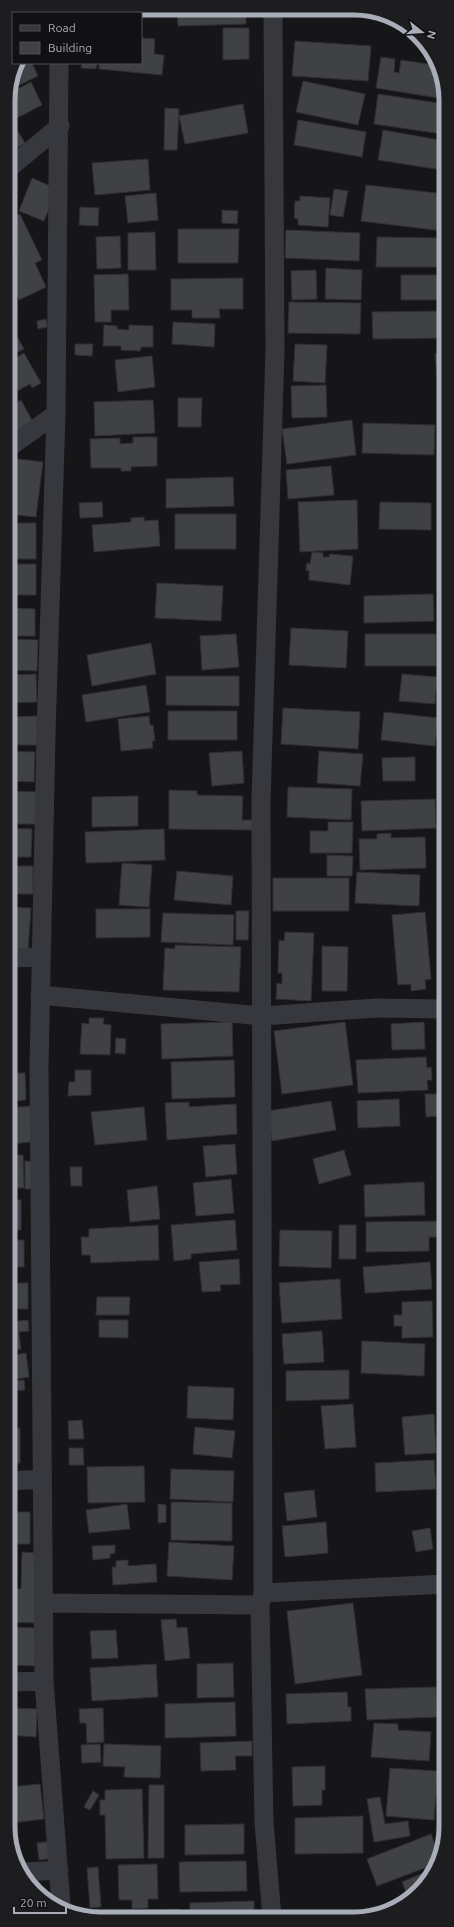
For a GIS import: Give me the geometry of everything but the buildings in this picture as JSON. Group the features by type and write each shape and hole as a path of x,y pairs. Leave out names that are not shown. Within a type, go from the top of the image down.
{"street":[{"path":"272,1912 264,1822 262,1599 261,800 275,351 273,15"},
{"path":"60,64 56,414 46,734 39,1075 44,1681 61,1903"},
{"path":"15,163 60,126"},
{"path":"15,443 56,414"},
{"path":"15,958 41,957"},
{"path":"40,995 262,1016 376,1008 439,1009"},
{"path":"15,1481 42,1479"},
{"path":"44,1603 262,1599 439,1585"},
{"path":"15,1682 44,1681"},
{"path":"27,1872 59,1870"}]}
